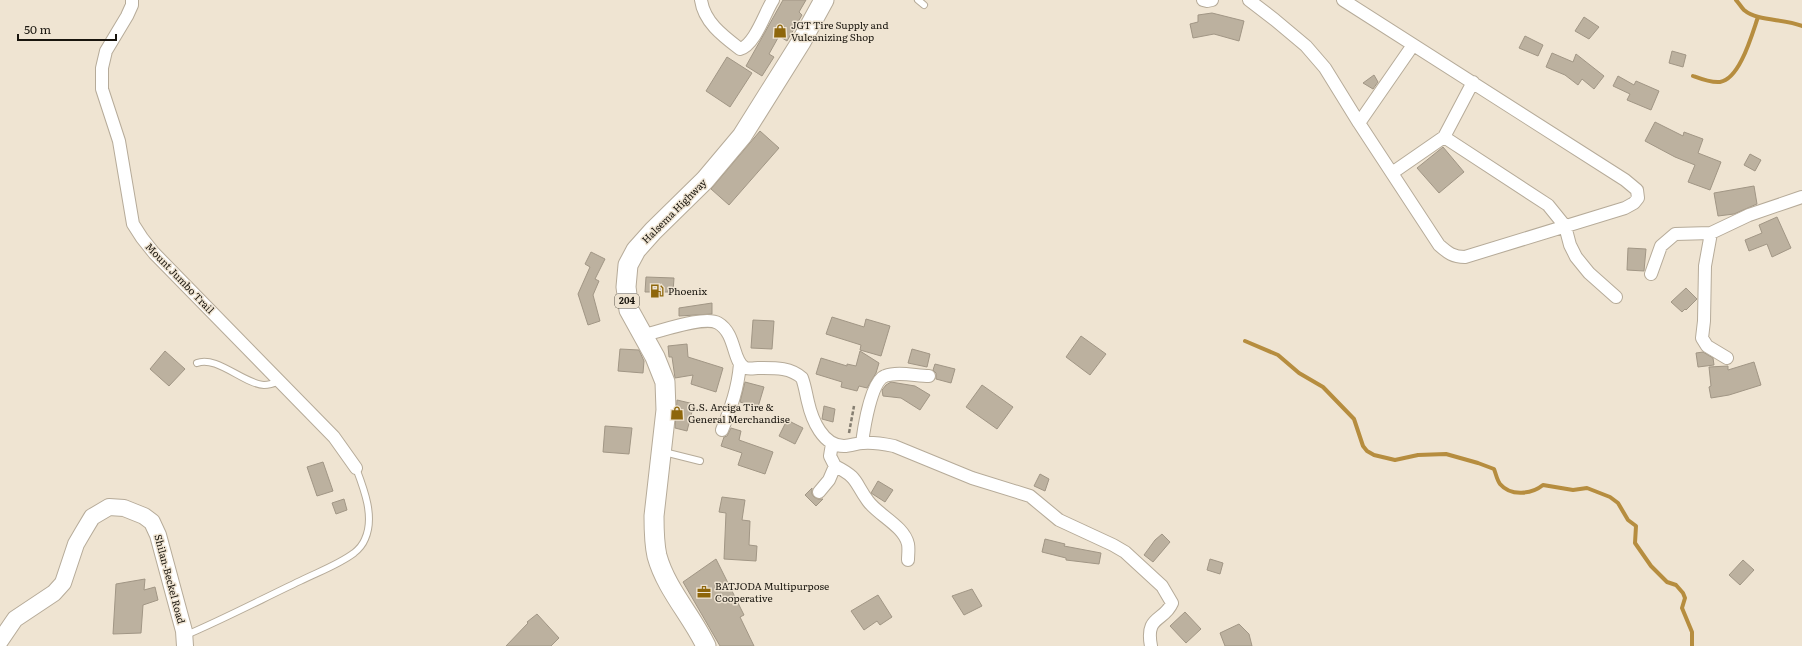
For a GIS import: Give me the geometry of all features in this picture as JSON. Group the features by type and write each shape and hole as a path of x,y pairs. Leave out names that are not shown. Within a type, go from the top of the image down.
{"highway":[{"name":"Halsema Highway","path":"706,646 696,621 664,574 655,545 654,516 666,410 665,382 656,357 629,310 626,278 628,265 636,250 653,231 705,180 742,136 801,42 824,0"}],"main road":[{"name":"Shilan-Beckel Road","path":"0,641 15,619 54,593 63,583 76,544 92,517 109,507 124,508 144,516 152,522 158,535 185,641"}],"street":[{"name":"Mount Jumbo Trail","path":"132,0 132,5 127,16 106,52 102,68 102,89 119,141 133,224 154,253 334,437 356,468"},
{"path":"701,0 706,17 711,24 740,49 748,45 772,0"},
{"path":"1203,0 1207,2 1212,0"},
{"path":"1248,0 1275,20 1317,58 1325,68 1439,245 1456,257 1465,257 1625,208 1634,203 1638,198 1637,190 1619,176 1343,0"},
{"path":"1359,123 1413,45"},
{"path":"1392,172 1444,137 1473,82"},
{"path":"1444,137 1548,205 1565,226 1570,245 1576,257 1588,273 1616,298"},
{"path":"1651,274 1661,246 1667,239 1680,234 1712,233 1749,215 1802,197"},
{"path":"1712,233 1705,266 1702,338 1707,346 1727,358"},
{"path":"643,335 693,322 710,320 717,322 728,332 740,364 739,381 733,403 722,430"},
{"path":"740,364 746,368 780,368 792,370 798,373 804,383 808,403 816,424 824,437 836,446 847,446 862,443 894,446 972,478 1030,496 1059,520 1125,552 1162,586 1172,603 1170,609 1156,619 1151,628 1151,646"},
{"path":"862,443 866,421 877,383 882,378 897,374 929,376"},
{"path":"832,444 830,456 835,466 855,478 868,502 903,535 908,543 908,560"},
{"path":"819,492 829,480 835,466"}],"lane":[{"path":"197,363 206,361 245,377 256,384 266,385 280,381"},
{"path":"661,451 700,461"},
{"path":"185,641 329,568 354,553 365,540 368,532 365,492 356,468"}],"path":[{"path":"847,446 854,406"}],"building":[{"path":"783,0 806,0 799,12 802,15 787,41 779,36 769,54 774,57 762,76 746,66"},
{"path":"1212,13 1244,21 1239,41 1214,34 1193,38 1190,24 1198,22 1198,15"},
{"path":"1584,17 1599,27 1589,39 1575,31"},
{"path":"1525,36 1543,45 1538,56 1519,48"},
{"path":"1672,51 1686,55 1683,67 1669,63"},
{"path":"1552,53 1573,62 1576,54 1604,76 1594,89 1582,79 1578,85 1565,75 1546,67"},
{"path":"727,57 752,73 730,107 706,91"},
{"path":"1374,75 1378,82 1373,89 1363,83"},
{"path":"1618,76 1634,85 1636,81 1659,91 1651,110 1627,100 1630,94 1613,86"},
{"path":"1655,122 1683,136 1684,132 1703,139 1698,153 1721,162 1710,190 1688,182 1695,165 1675,157 1645,141"},
{"path":"760,131 779,148 729,205 711,189"},
{"path":"1443,147 1464,172 1439,193 1417,168"},
{"path":"1750,154 1761,160 1755,171 1744,165"},
{"path":"1754,186 1757,204 1734,214 1718,216 1714,193"},
{"path":"1777,217 1791,248 1772,257 1767,244 1749,251 1745,240 1762,233 1759,225"},
{"path":"1628,248 1646,249 1644,271 1627,270"},
{"path":"591,252 605,259 595,279 599,281 593,295 600,321 588,325 578,294 590,267 585,264"},
{"path":"646,277 674,278 673,292 645,292"},
{"path":"1686,288 1697,299 1682,312 1671,302"},
{"path":"712,303 712,314 679,316 679,308"},
{"path":"832,317 864,327 866,319 890,326 881,356 860,350 861,345 826,334"},
{"path":"753,320 774,321 772,349 751,348"},
{"path":"1081,336 1106,354 1090,375 1066,357"},
{"path":"687,344 688,357 723,368 716,392 691,384 693,375 675,378 672,357 669,357 668,346"},
{"path":"620,349 639,350 644,361 643,373 618,371"},
{"path":"912,349 930,354 927,367 908,363"},
{"path":"165,351 185,369 169,386 150,369"},
{"path":"860,351 879,363 876,373 867,388 859,386 857,391 841,387 842,382 816,374 821,358 847,366 847,364 856,366"},
{"path":"1703,352 1713,358 1714,365 1698,367 1696,353"},
{"path":"1754,362 1761,385 1729,395 1711,398 1709,387 1711,386 1709,367 1728,366 1728,370"},
{"path":"935,364 955,369 951,383 936,379 936,373 933,370"},
{"path":"745,382 764,387 758,407 740,402"},
{"path":"891,382 915,386 930,395 920,410 901,398 883,396 882,390"},
{"path":"982,385 1013,407 997,429 966,407"},
{"path":"677,400 694,404 687,431 675,428"},
{"path":"824,406 835,409 833,422 822,419"},
{"path":"787,420 803,428 795,444 779,436"},
{"path":"605,426 632,428 629,454 603,452"},
{"path":"731,428 741,431 739,440 773,452 765,474 738,465 742,453 721,446 724,437 727,436"},
{"path":"323,462 333,491 317,496 307,467"},
{"path":"1040,474 1049,479 1045,491 1034,486"},
{"path":"878,481 893,490 885,502 871,493"},
{"path":"812,488 812,494 814,497 823,499 816,506 805,495"},
{"path":"722,497 745,500 742,520 750,521 749,545 757,546 756,561 724,559 726,513 719,512"},
{"path":"344,499 347,510 336,514 332,503"},
{"path":"1162,534 1170,542 1153,562 1144,555 1155,540"},
{"path":"1045,539 1065,544 1064,546 1101,553 1099,564 1066,560 1066,558 1042,552"},
{"path":"716,559 744,615 740,617 754,646 720,646 683,582"},
{"path":"1210,559 1223,563 1220,574 1207,570"},
{"path":"1743,560 1754,570 1740,585 1729,575"},
{"path":"145,579 144,590 155,587 158,600 143,605 141,633 113,634 116,584"},
{"path":"972,589 982,606 964,615 952,596"},
{"path":"878,595 892,617 880,625 877,621 864,630 851,611"},
{"path":"1185,612 1201,629 1186,643 1170,626"},
{"path":"537,614 559,638 551,646 506,646 528,623 527,622"},
{"path":"1239,624 1249,634 1252,646 1225,646 1220,633"}],"waterway":[{"path":"1736,0 1744,10 1750,14 1802,26"},
{"path":"1693,76 1713,82 1720,82 1727,79 1734,73 1749,44 1758,17"},
{"path":"1245,341 1278,355 1299,373 1323,387 1354,419 1363,446 1367,451 1374,455 1395,460 1418,455 1446,454 1494,469 1500,484 1510,491 1522,493 1543,485 1573,490 1587,488 1610,497 1618,503 1628,520 1636,526 1635,543 1651,566 1667,582 1676,585 1683,593 1685,598 1682,608 1692,632 1692,646"}],"place":[{"name":"JGT Tire Supply and Vulcanizing Shop","path":"780,31"},
{"name":"Phoenix","path":"657,291"},
{"name":"G.S. Arciga Tire & General Merchandise","path":"677,413"},
{"name":"BATJODA Multipurpose Cooperative","path":"704,592"}]}
